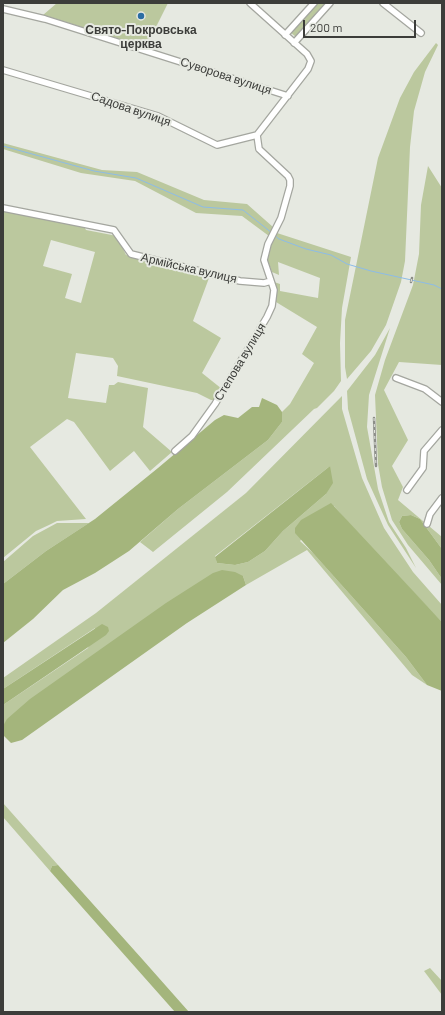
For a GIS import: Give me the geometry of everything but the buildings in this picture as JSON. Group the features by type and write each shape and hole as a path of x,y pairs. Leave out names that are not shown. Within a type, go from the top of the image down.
{"street":[{"path":"250,3 309,55 311,63 288,96 257,135"},
{"path":"285,35 314,3"},
{"path":"294,43 330,3"},
{"path":"383,3 421,33"},
{"name":"Суворова вулиця","path":"3,9 60,23 288,96"},
{"name":"Садова вулиця","path":"3,70 158,116 217,145 257,135"},
{"name":"Степова вулиця","path":"175,451 192,436 214,404 267,317 272,306 274,290 264,260 268,244 281,218 290,186 290,180 288,176 259,149 257,135"},
{"name":"Армійська вулиця","path":"3,208 114,230 131,254 240,281 264,283 271,281"},
{"path":"396,378 425,389 442,402"},
{"path":"407,490 423,468 424,451 442,430"},
{"path":"427,524 430,514 442,498"}],"green space":[{"path":"57,3 168,3 146,47 43,15"},
{"path":"316,3 327,3 296,37 290,32"},
{"path":"436,43 438,45 425,72 414,111 410,147 405,261 401,282 386,325 371,351 347,379 345,367 345,320 378,158 400,98 414,72"},
{"path":"3,143 102,170 137,172 204,200 247,204 273,227 269,236 242,216 196,213 135,181 81,173 3,149"},
{"path":"428,166 442,188 442,365 399,362 384,390 408,440 392,466 403,487 398,500 442,537 442,549 420,519 411,515 402,516 399,522 402,529 429,560 442,579 442,585 408,545 392,520 382,487 378,464 375,395 385,360 413,285 419,254 421,205"},
{"path":"3,208 83,224 86,230 117,236 126,255 209,274 209,278 193,321 221,338 202,373 222,389 214,400 211,400 197,393 117,376 118,366 113,358 76,353 68,398 106,403 109,385 114,385 118,382 148,388 143,427 172,452 150,471 134,451 110,471 74,422 67,419 30,447 86,519 57,521 36,531 3,558","holes":["51,240 95,252 81,303 65,298 72,274 43,266"]},
{"path":"277,233 351,257 342,308 340,343 341,381 334,391 317,408 314,409 227,492 153,552 140,542 178,509 268,440 282,422 282,412 290,404 314,363 302,354 317,327 276,302 274,282 280,284 280,291 318,298 320,278 278,262 279,275 272,272 267,259 271,242"},
{"path":"390,328 369,395 367,427 378,489 389,522 406,548 416,568 388,525 367,479 348,409 347,391 375,355"},
{"path":"342,396 342,409 362,478 384,528 413,572 442,605 442,622 367,544 334,506 300,541 313,553 406,657 427,685 412,675 307,550 246,585 243,576 3,726 3,705 88,648 95,628 3,689 3,678 96,613 246,493","holes":["330,466 326,494 283,531 265,551 248,562 235,565 217,563 215,556"]},
{"path":"262,398 277,405 282,412 282,422 268,440 178,509 129,551 95,573 63,590 33,619 3,643 3,584 46,551 95,519 215,420 224,415 238,418 252,407 259,407"},
{"path":"330,466 333,483 326,494 283,531 265,551 248,562 235,565 217,563 215,557"},
{"path":"331,503 442,622 442,691 427,685 406,657 295,533 295,528 301,520"},
{"path":"411,515 420,519 442,549 442,579 429,560 402,529 399,522 402,516"},
{"path":"57,523 89,523 46,551 3,584 3,562 33,536"},
{"path":"222,570 235,572 243,576 246,585 187,623 22,740 11,743 3,735 3,726 7,719 30,699 166,603 213,573"},
{"path":"102,624 108,627 109,631 106,635 3,705 3,689"},
{"path":"3,803 58,865 52,866 50,871 3,817"},
{"path":"58,865 189,1012 175,1012 50,871 52,866"},
{"path":"430,968 442,981 442,995 424,971"}],"waterway":[{"path":"3,146 94,171 136,178 203,207 243,210 272,233"},
{"path":"274,235 279,239 306,249 331,255 347,264 434,285 442,289"}],"railway":[{"path":"411,282 412,278"},
{"path":"374,418 376,466"}],"place":[{"name":"Свято-Покровська церква","path":"141,16"}]}
